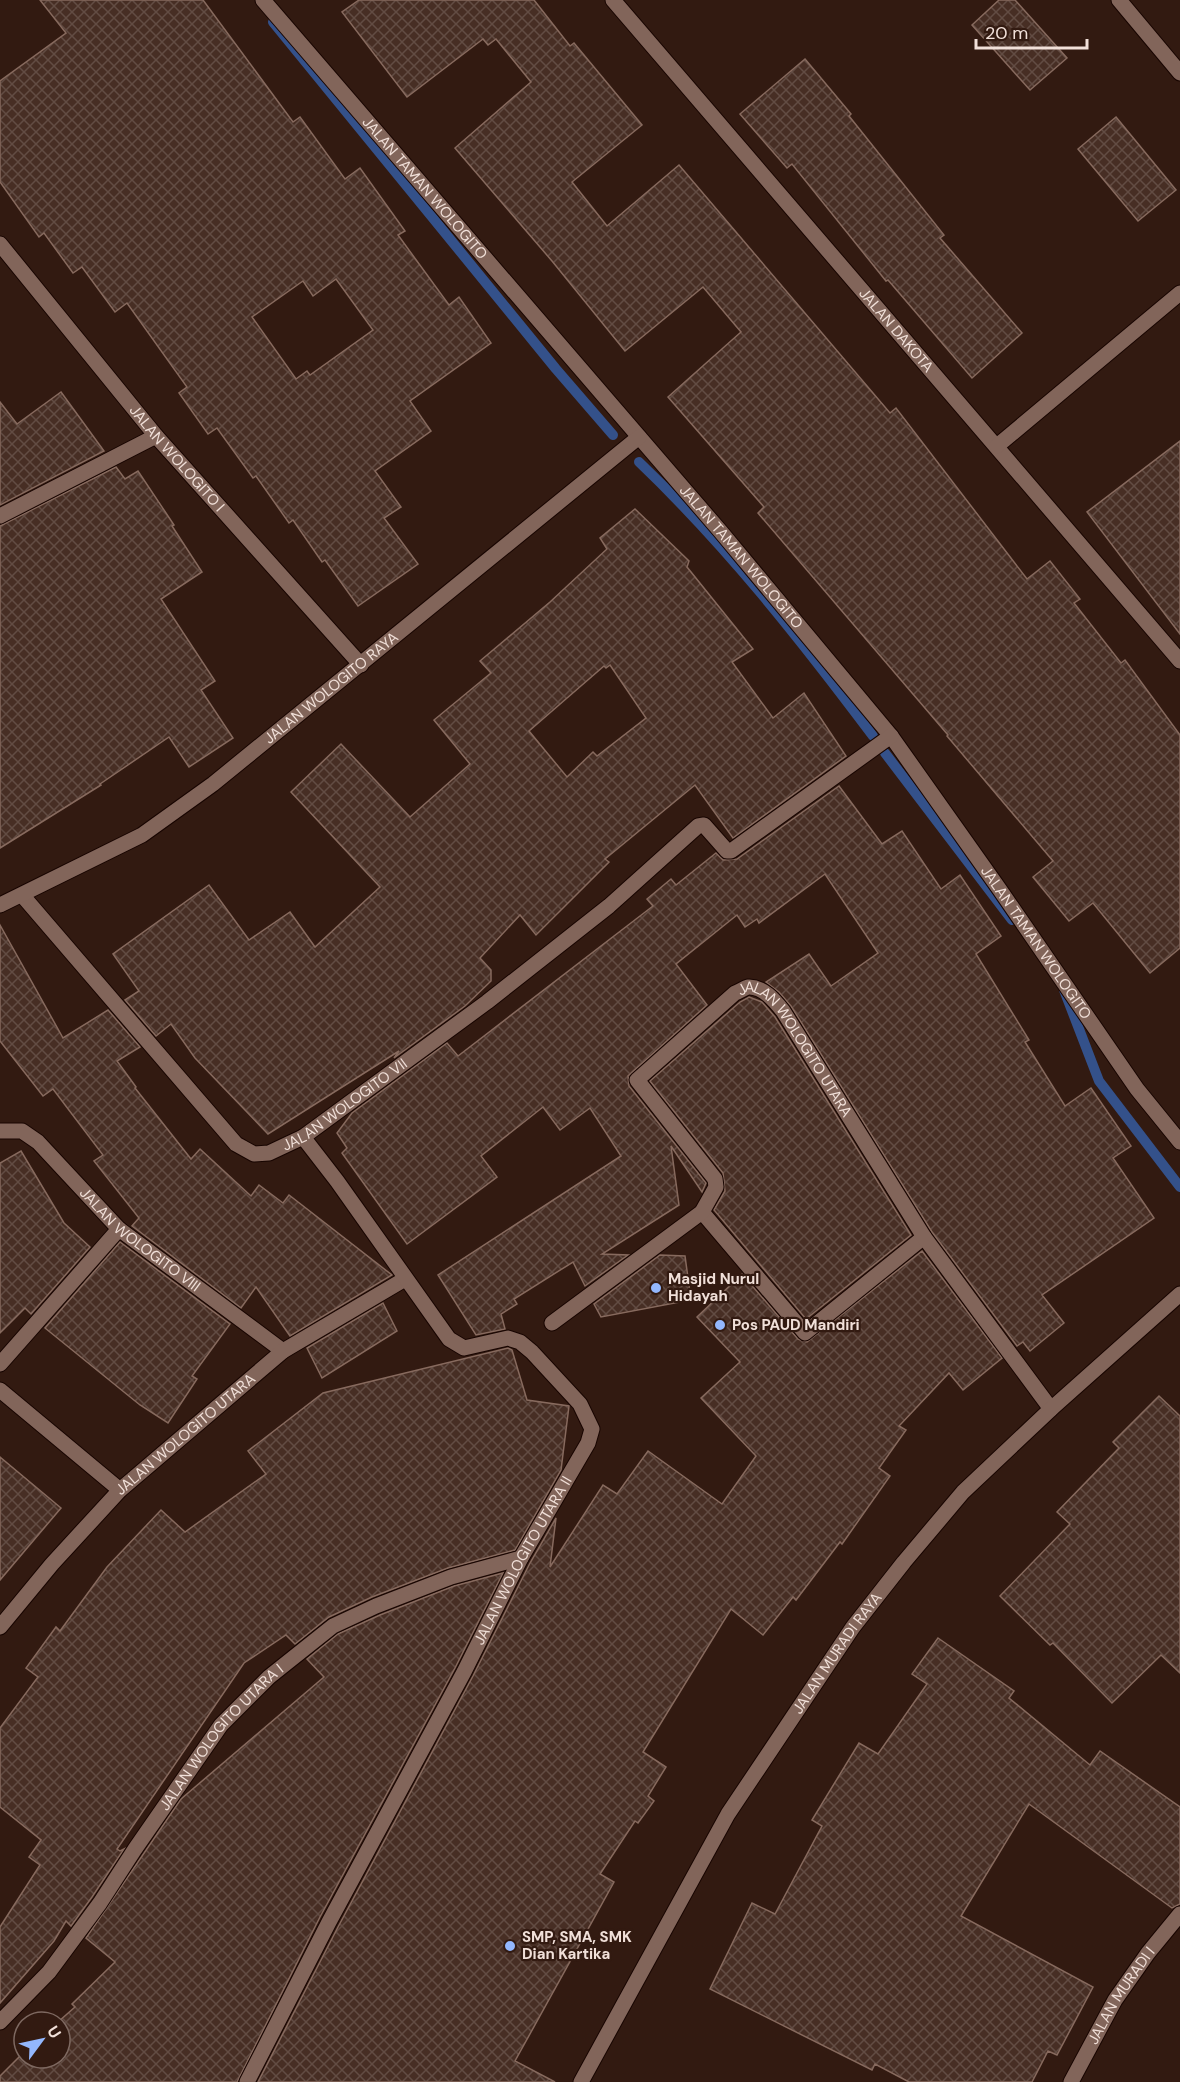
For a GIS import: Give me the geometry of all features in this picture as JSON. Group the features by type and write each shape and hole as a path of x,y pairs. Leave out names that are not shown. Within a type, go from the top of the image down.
{"street":[{"name":"JALAN TAMAN WOLOGITO","path":"264,0 721,532 891,736 1137,1089 1180,1142"},
{"name":"JALAN DAKOTA","path":"613,0 1180,661"},
{"path":"1119,0 1180,73"},
{"name":"JALAN WOLOGITO I","path":"0,244 156,436 361,665"},
{"path":"997,446 1177,302"},
{"path":"0,516 156,436"},
{"name":"JALAN WOLOGITO RAYA","path":"0,905 142,835 213,784 639,437"},
{"name":"JALAN WOLOGITO VII","path":"22,895 236,1144 254,1154 269,1153 303,1137 487,1002 609,906 702,825 727,851 731,851 891,736"},
{"name":"JALAN WOLOGITO UTARA","path":"702,1212 716,1187 715,1179 637,1080 735,993 748,987 760,990 774,1000 783,1011 924,1237 1051,1409"},
{"name":"JALAN WOLOGITO VIII","path":"0,1131 22,1131 38,1142 119,1229 283,1351"},
{"name":"JALAN WOLOGITO UTARA II","path":"247,2082 329,1922 464,1672 521,1558 588,1443 592,1429 580,1404 520,1342 508,1338 464,1348 449,1339 303,1137"},
{"path":"552,1323 702,1212 805,1333 924,1237"},
{"path":"0,1364 119,1229"},
{"name":"JALAN WOLOGITO UTARA","path":"0,1627 52,1564 120,1490 283,1351 405,1279"},
{"name":"JALAN MURADI RAYA","path":"581,2082 728,1814 853,1627 963,1492 1051,1409 1177,1304"},
{"path":"0,1390 120,1490"},
{"name":"JALAN WOLOGITO UTARA I","path":"0,2022 49,1972 100,1903 221,1725 269,1677 333,1626 376,1606 451,1578 521,1558"},
{"name":"JALAN MURADI I","path":"1071,2082 1115,2000 1148,1953 1180,1914"}],"building":[{"path":"40,0 203,0 293,122 300,117 345,179 360,168 405,231 398,235 449,305 459,297 491,343 410,401 431,431 375,471 401,507 384,518 418,564 358,606 325,560 322,562 293,520 289,523 256,476 253,478 217,428 208,434 179,393 187,387 127,303 115,312 82,267 73,273 44,233 39,237 0,182 0,81 66,33","holes":["336,279 373,330 310,375 307,371 296,379 252,317 303,281 313,296"]},
{"path":"359,0 534,0 570,46 574,43 642,125 572,182 607,226 679,165 890,413 896,408 1027,579 1050,561 1080,599 1074,603 1121,663 1125,660 1180,735 1180,948 1150,973 1093,903 1069,921 1033,877 1053,861 758,513 764,507 668,397 741,332 703,287 625,351 552,261 455,148 531,82 496,39 488,45 483,39 407,97 342,12"},
{"path":"999,0 1015,0 1067,58 1030,90 972,25"},
{"path":"805,59 851,114 849,116 944,235 940,238 1022,333 972,378 888,280 886,281 792,164 787,168 740,114"},
{"path":"1116,117 1176,190 1138,221 1078,149"},
{"path":"61,392 104,451 0,505 0,402 17,424"},
{"path":"1180,441 1180,634 1087,512"},
{"path":"116,467 125,479 138,471 202,572 161,599 215,681 201,690 233,738 189,767 169,737 101,785 0,848 0,526"},
{"path":"635,509 689,561 687,567 753,649 732,662 773,718 804,693 846,756 733,838 695,785 605,859 609,862 536,935 520,915 480,958 491,970 491,981 465,1006 394,1058 399,1051 268,1134 195,1058 171,1024 156,1036 125,1000 139,991 113,954 209,885 249,940 290,912 315,947 380,887 291,792 341,744 410,817 470,764 434,720 491,673 480,661 550,602 607,549 600,538","holes":["610,665 646,718 597,756 593,752 567,777 529,731 604,666 606,668"]},
{"path":"839,786 882,844 902,831 941,889 960,875 1001,936 976,954 1029,1040 1025,1042 1065,1106 1091,1088 1131,1146 1113,1158 1154,1218 1042,1295 1064,1323 1030,1351 1023,1342 1017,1346 932,1232 791,1006 766,982 809,954 831,986 878,953 825,874 759,923 757,919 745,927 737,915 676,964 707,1005 628,1076 629,1086 706,1183 702,1192 671,1146 679,1205 602,1254 628,1255 585,1286 573,1262 514,1299 517,1304 501,1314 505,1329 476,1335 438,1275 621,1156 590,1108 560,1130 543,1107 481,1156 497,1177 407,1244 342,1153 347,1148 337,1133 352,1113 447,1043 458,1056 653,906 647,899 671,879 676,885 716,853 723,860 737,859"},
{"path":"0,925 63,1038 108,1010 140,1047 117,1061 135,1088 191,1159 200,1149 251,1196 259,1185 283,1203 289,1195 392,1275 290,1336 256,1287 241,1308 132,1226 139,1218 94,1161 103,1155 53,1089 43,1096 0,1041"},
{"path":"749,997 762,1002 775,1017 911,1235 806,1319 714,1210 725,1191 723,1173 650,1081 740,1002"},
{"path":"21,1151 64,1223 90,1247 31,1314 25,1308 0,1333 0,1163"},
{"path":"120,1242 230,1324 192,1376 197,1379 168,1423 140,1405 45,1328"},
{"path":"922,1251 1002,1358 963,1390 949,1373 899,1426 906,1430 879,1468 890,1476 842,1544 840,1542 796,1600 793,1597 763,1635 731,1609 643,1752 666,1767 648,1796 654,1801 638,1823 635,1821 600,1874 614,1882 515,2061 555,2082 258,2082 338,1927 473,1676 530,1563 556,1518 550,1567 603,1485 617,1494 648,1451 722,1504 756,1456 701,1398 740,1362 697,1317 742,1274 798,1339 807,1342"},
{"name":"Masjid Nurul Hidayah","path":"660,1255 685,1256 691,1300 601,1317 594,1304"},
{"path":"383,1303 397,1331 322,1378 307,1348"},
{"path":"508,1348 512,1350 527,1400 569,1406 561,1470 515,1550 448,1568 372,1597 329,1617 295,1644 286,1635 244,1663 117,1849 120,1851 124,1849 92,1897 71,1926 66,1921 54,1941 0,2003 0,1927 40,1865 29,1857 41,1840 0,1807 0,1728 38,1677 26,1668 56,1627 60,1631 107,1567 161,1510 185,1532 266,1474 248,1451 323,1393"},
{"path":"1159,1396 1180,1416 1180,1673 1161,1655 1112,1703 1053,1643 1050,1645 1000,1596 1070,1524 1057,1512 1119,1448 1113,1442"},
{"path":"0,1457 61,1508 0,1580"},
{"path":"503,1573 455,1668 320,1917 237,2082 0,2082 0,2076 12,2064 12,2070 72,2070 72,2010 75,2007 72,2004 115,1962 86,1938 181,1799 324,1677 307,1659 338,1634 454,1586"},
{"path":"938,1638 1014,1691 1009,1698 1090,1765 1100,1751 1180,1807 1180,1904 1172,1908 1029,1804 961,1916 1093,1987 1057,2055 1048,2051 1032,2082 909,2082 875,2064 872,2070 710,1989 752,1903 775,1914 822,1826 812,1820 859,1743 878,1754 927,1684 912,1674"}],"waterway":[{"path":"273,22 556,369 613,435"},
{"path":"639,462 702,526 762,594 873,736"},
{"path":"885,753 1012,920"},
{"path":"1064,990 1099,1081 1180,1187"}],"place":[{"name":"Masjid Nurul Hidayah","path":"656,1288"},
{"name":"Pos PAUD Mandiri","path":"720,1325"},
{"name":"SMP, SMA, SMK Dian Kartika","path":"510,1946"}]}
